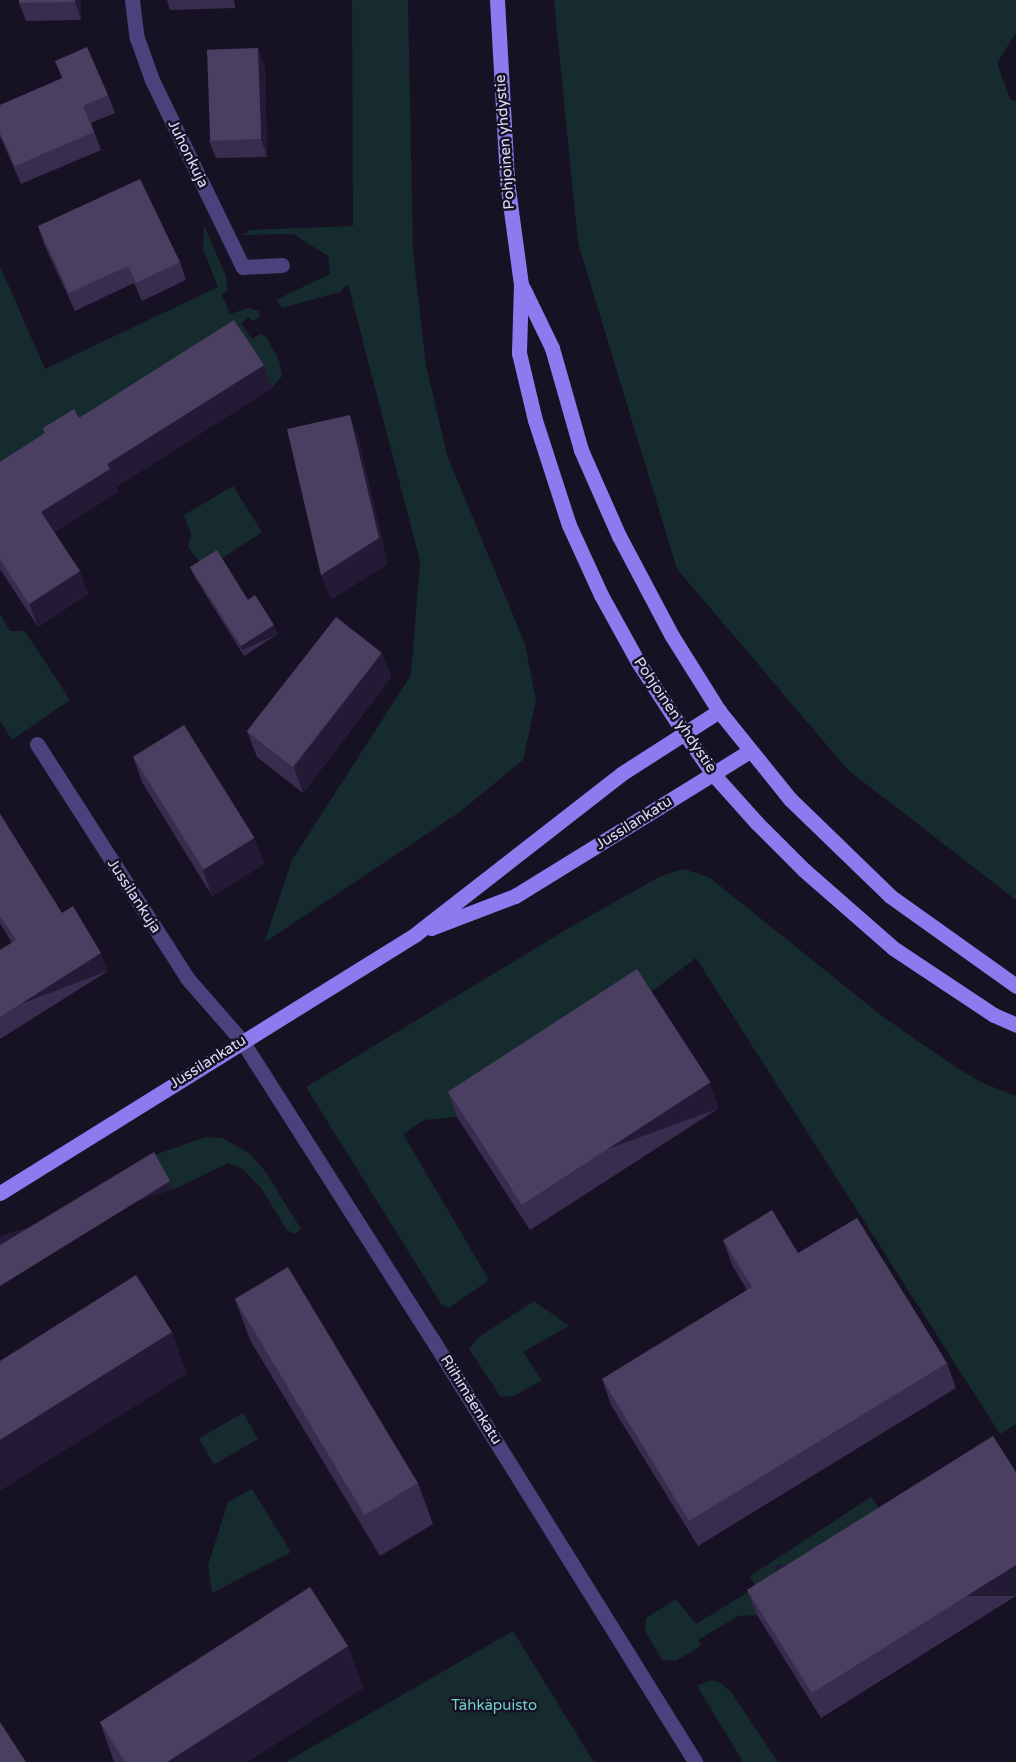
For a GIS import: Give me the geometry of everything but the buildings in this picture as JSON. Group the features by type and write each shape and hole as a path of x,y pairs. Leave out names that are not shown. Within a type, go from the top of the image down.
{"main road":[{"name":"Pohjoinen yhdystie","path":"497,0 508,191 521,284 519,352 535,420 569,525 633,652 713,774 804,870 855,916 935,978 1016,1025"},
{"name":"Pohjoinen yhdystie","path":"521,284 552,348 582,450 619,536 672,636 719,711 790,799 890,896 1016,986"},
{"name":"Jussilankatu","path":"0,1193 417,933 621,774 719,711"},
{"name":"Jussilankatu","path":"417,933 515,896 750,751"}],"street":[{"name":"Juhonkuja","path":"132,0 137,39 152,80 243,267 282,265"},
{"name":"Jussilankuja","path":"37,744 187,978 242,1041"},
{"name":"Riihimäenkatu","path":"242,1041 432,1339 695,1762"}],"green space":[{"path":"352,0 408,0 413,252 426,365 447,455 525,644 536,700 523,760 461,811 264,943 292,860 411,675 420,561 348,284 340,292 282,308 276,300 330,274 328,256 293,234 242,235 250,230 353,226"},
{"path":"554,0 1016,0 1016,33 997,63 1010,99 1016,101 1016,900 848,770 677,569 578,243"},
{"path":"204,225 226,276 228,290 222,295 230,314 248,308 259,311 260,317 253,321 249,317 241,323 252,339 261,334 266,337 279,360 282,376 272,388 0,466 0,266 45,369 218,287 203,249"},
{"path":"233,486 262,532 205,569 188,547 191,534 184,515"},
{"path":"0,614 10,631 25,631 70,700 12,740 0,721"},
{"path":"683,869 709,877 882,1016 957,1068 983,1083 1016,1096 1016,1424 1000,1434 696,958 647,995 457,1117 424,1120 403,1134 489,1280 449,1308 441,1304 306,1087 579,922 661,876"},
{"path":"206,1137 222,1138 249,1153 265,1171 301,1229 294,1234 287,1230 261,1188 243,1169 228,1163 173,1190 154,1155"},
{"path":"534,1301 569,1326 523,1352 542,1380 514,1396 501,1397 469,1349 479,1337"},
{"path":"243,1413 258,1439 214,1464 199,1438"},
{"path":"252,1489 291,1552 212,1593 208,1565 228,1502"},
{"path":"871,1497 894,1529 757,1615 738,1616 698,1640 701,1646 676,1661 662,1660 645,1631 646,1618 676,1599 696,1624 756,1587 750,1576"},
{"name":"Tähkäpuisto","path":"513,1631 594,1762 286,1762"},
{"path":"711,1680 721,1683 732,1693 778,1762 743,1762 697,1686"}]}
